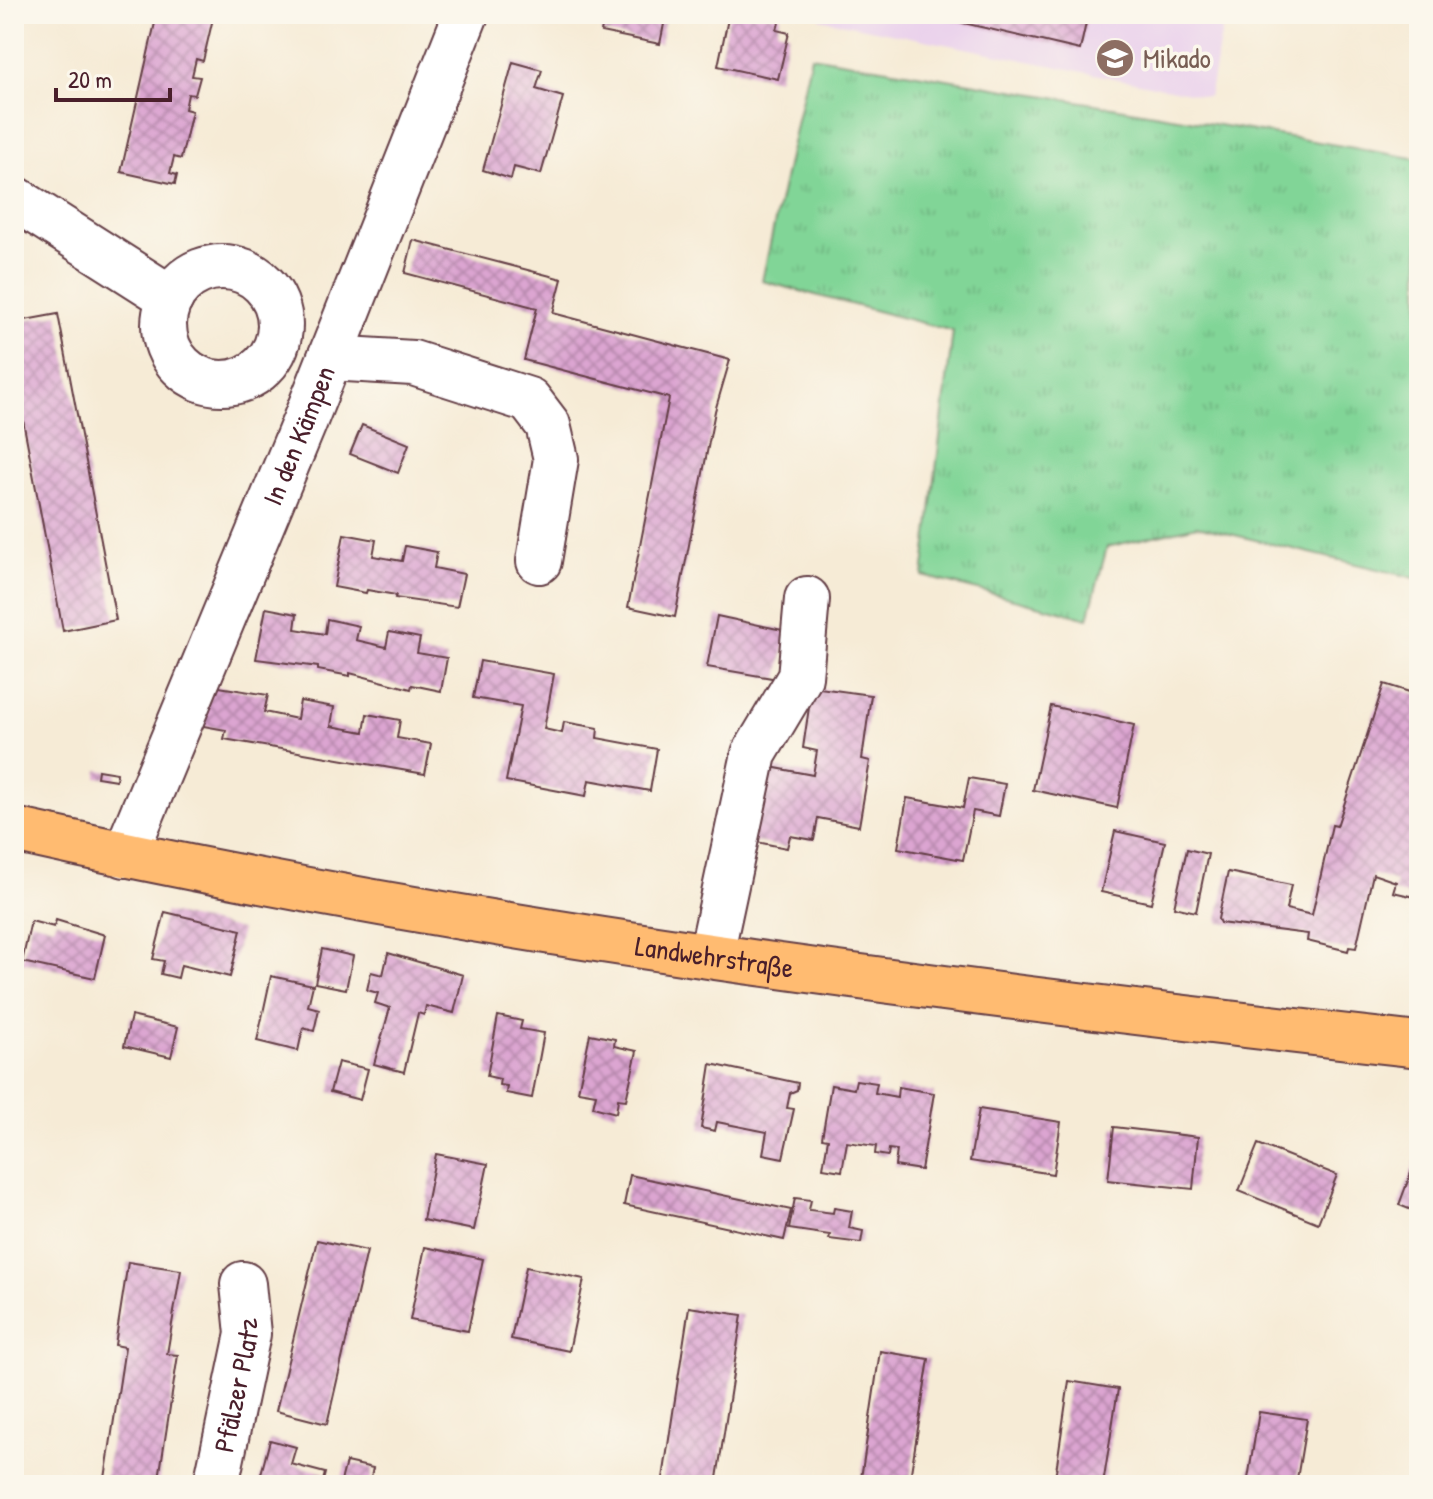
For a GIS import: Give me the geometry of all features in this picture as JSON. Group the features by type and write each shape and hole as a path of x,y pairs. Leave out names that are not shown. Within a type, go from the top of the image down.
{"main road":[{"name":"Landwehrstraße","path":"14,830 125,855 577,936 1059,1004 1419,1045"}],"street":[{"name":"In den Kämpen","path":"125,855 330,358 466,14"},
{"path":"14,198 171,298"},
{"path":"330,358 413,363 529,400 548,425 556,459 539,561"},
{"path":"711,955 754,754 800,677 807,599"},
{"name":"Pfälzer Platz","path":"216,1485 248,1334 243,1284"}],"shaded area":[{"name":"Mikado","path":"821,14 1225,14 1209,97 820,19"}],"green space":[{"path":"811,56 1419,159 1419,579 1197,526 1107,547 1088,618 923,576 953,331 762,281"}],"building":[{"path":"157,14 214,14 203,61 196,59 192,76 200,77 195,95 188,94 185,109 192,111 181,159 174,157 170,173 177,175 175,184 121,172"},
{"path":"529,14 552,14 550,20"},
{"path":"605,14 666,14 660,44 601,32"},
{"path":"729,14 781,15 777,30 789,33 778,79 718,66"},
{"path":"925,14 1088,14 1080,50"},
{"path":"513,62 542,70 536,89 563,97 541,174 514,167 511,179 483,170"},
{"path":"413,240 562,279 553,313 730,360 715,411 675,617 628,607 669,398 524,360 537,308 405,273"},
{"path":"58,314 116,620 63,631 14,373 14,322"},
{"path":"362,425 409,444 398,473 350,454"},
{"path":"344,534 376,540 373,556 402,561 405,546 437,552 434,568 464,574 457,607 334,587"},
{"path":"266,608 297,614 295,629 325,634 327,619 359,626 356,640 386,647 389,632 420,638 417,653 447,658 441,691 412,685 411,689 350,673 350,676 318,670 318,667 256,659"},
{"path":"717,616 787,631 778,679 707,667"},
{"path":"480,661 554,674 544,729 562,733 564,722 598,728 597,738 657,749 650,791 589,780 586,796 506,781 521,706 473,698"},
{"path":"1384,684 1419,695 1419,898 1393,892 1396,882 1373,874 1356,948 1349,947 1348,951 1307,941 1308,934 1220,923 1218,919 1228,872 1291,885 1286,909 1312,915 1332,825 1337,826"},
{"path":"213,686 268,695 264,712 297,719 300,701 334,707 331,726 364,732 367,714 400,720 397,738 431,744 425,774 224,739 226,730 198,725"},
{"path":"812,687 871,695 862,759 870,761 859,826 818,818 814,840 790,836 787,848 747,840 770,767 813,775 817,751 803,748"},
{"path":"1051,706 1134,725 1117,808 1033,790"},
{"path":"98,770 117,773 116,780 97,777"},
{"path":"969,778 1005,784 999,816 973,811 963,860 898,848 907,798 963,808"},
{"path":"1115,831 1165,842 1151,903 1101,892"},
{"path":"1187,849 1208,854 1196,912 1174,907"},
{"path":"165,912 241,930 230,977 181,965 178,978 161,974 164,961 153,959"},
{"path":"56,920 105,935 95,978 22,962 31,921 54,927"},
{"path":"322,949 353,956 346,989 315,983"},
{"path":"388,953 463,975 454,1013 426,1006 424,1015 418,1013 404,1072 374,1064 390,1008 375,1003 378,993 367,990 371,972 383,975"},
{"path":"271,976 313,985 308,1006 319,1009 314,1031 303,1028 298,1051 257,1041"},
{"path":"131,1016 178,1027 171,1057 124,1046"},
{"path":"498,1016 522,1021 520,1029 544,1033 532,1098 506,1093 507,1086 499,1085 500,1079 487,1076"},
{"path":"590,1034 615,1039 614,1046 637,1051 626,1100 618,1099 616,1113 593,1107 596,1094 578,1091"},
{"path":"338,1062 368,1069 360,1100 330,1092"},
{"path":"711,1064 798,1083 797,1090 790,1093 787,1108 794,1109 783,1158 763,1154 767,1132 717,1122 715,1131 701,1128"},
{"path":"856,1080 877,1083 875,1093 897,1097 898,1087 934,1093 921,1170 895,1166 897,1150 889,1149 888,1156 875,1154 876,1146 847,1142 842,1171 823,1168 828,1139 822,1138 831,1085 854,1089"},
{"path":"979,1109 1061,1122 1053,1174 970,1161"},
{"path":"1114,1127 1198,1137 1193,1189 1108,1180"},
{"path":"1258,1144 1337,1175 1318,1223 1239,1191"},
{"path":"1419,1151 1419,1213 1399,1205"},
{"path":"436,1154 488,1164 474,1230 423,1220"},
{"path":"630,1175 791,1210 784,1240 624,1205"},
{"path":"795,1198 811,1200 809,1210 833,1213 834,1208 852,1211 849,1228 863,1231 861,1243 789,1229"},
{"path":"317,1240 367,1251 327,1424 276,1411"},
{"path":"425,1247 483,1259 468,1331 410,1320"},
{"path":"128,1262 181,1270 167,1354 178,1355 158,1485 104,1485 125,1347 115,1345"},
{"path":"526,1267 584,1279 569,1351 511,1339"},
{"path":"689,1307 742,1315 716,1485 662,1485"},
{"path":"880,1351 929,1359 909,1485 860,1485"},
{"path":"1069,1381 1118,1389 1103,1485 1054,1485"},
{"path":"1259,1412 1307,1419 1296,1485 1247,1485"},
{"path":"270,1440 296,1447 291,1464 325,1473 322,1485 258,1485"},
{"path":"346,1462 373,1468 369,1485 340,1485"}],"place":[{"name":"Mikado","path":"1115,58"}]}
